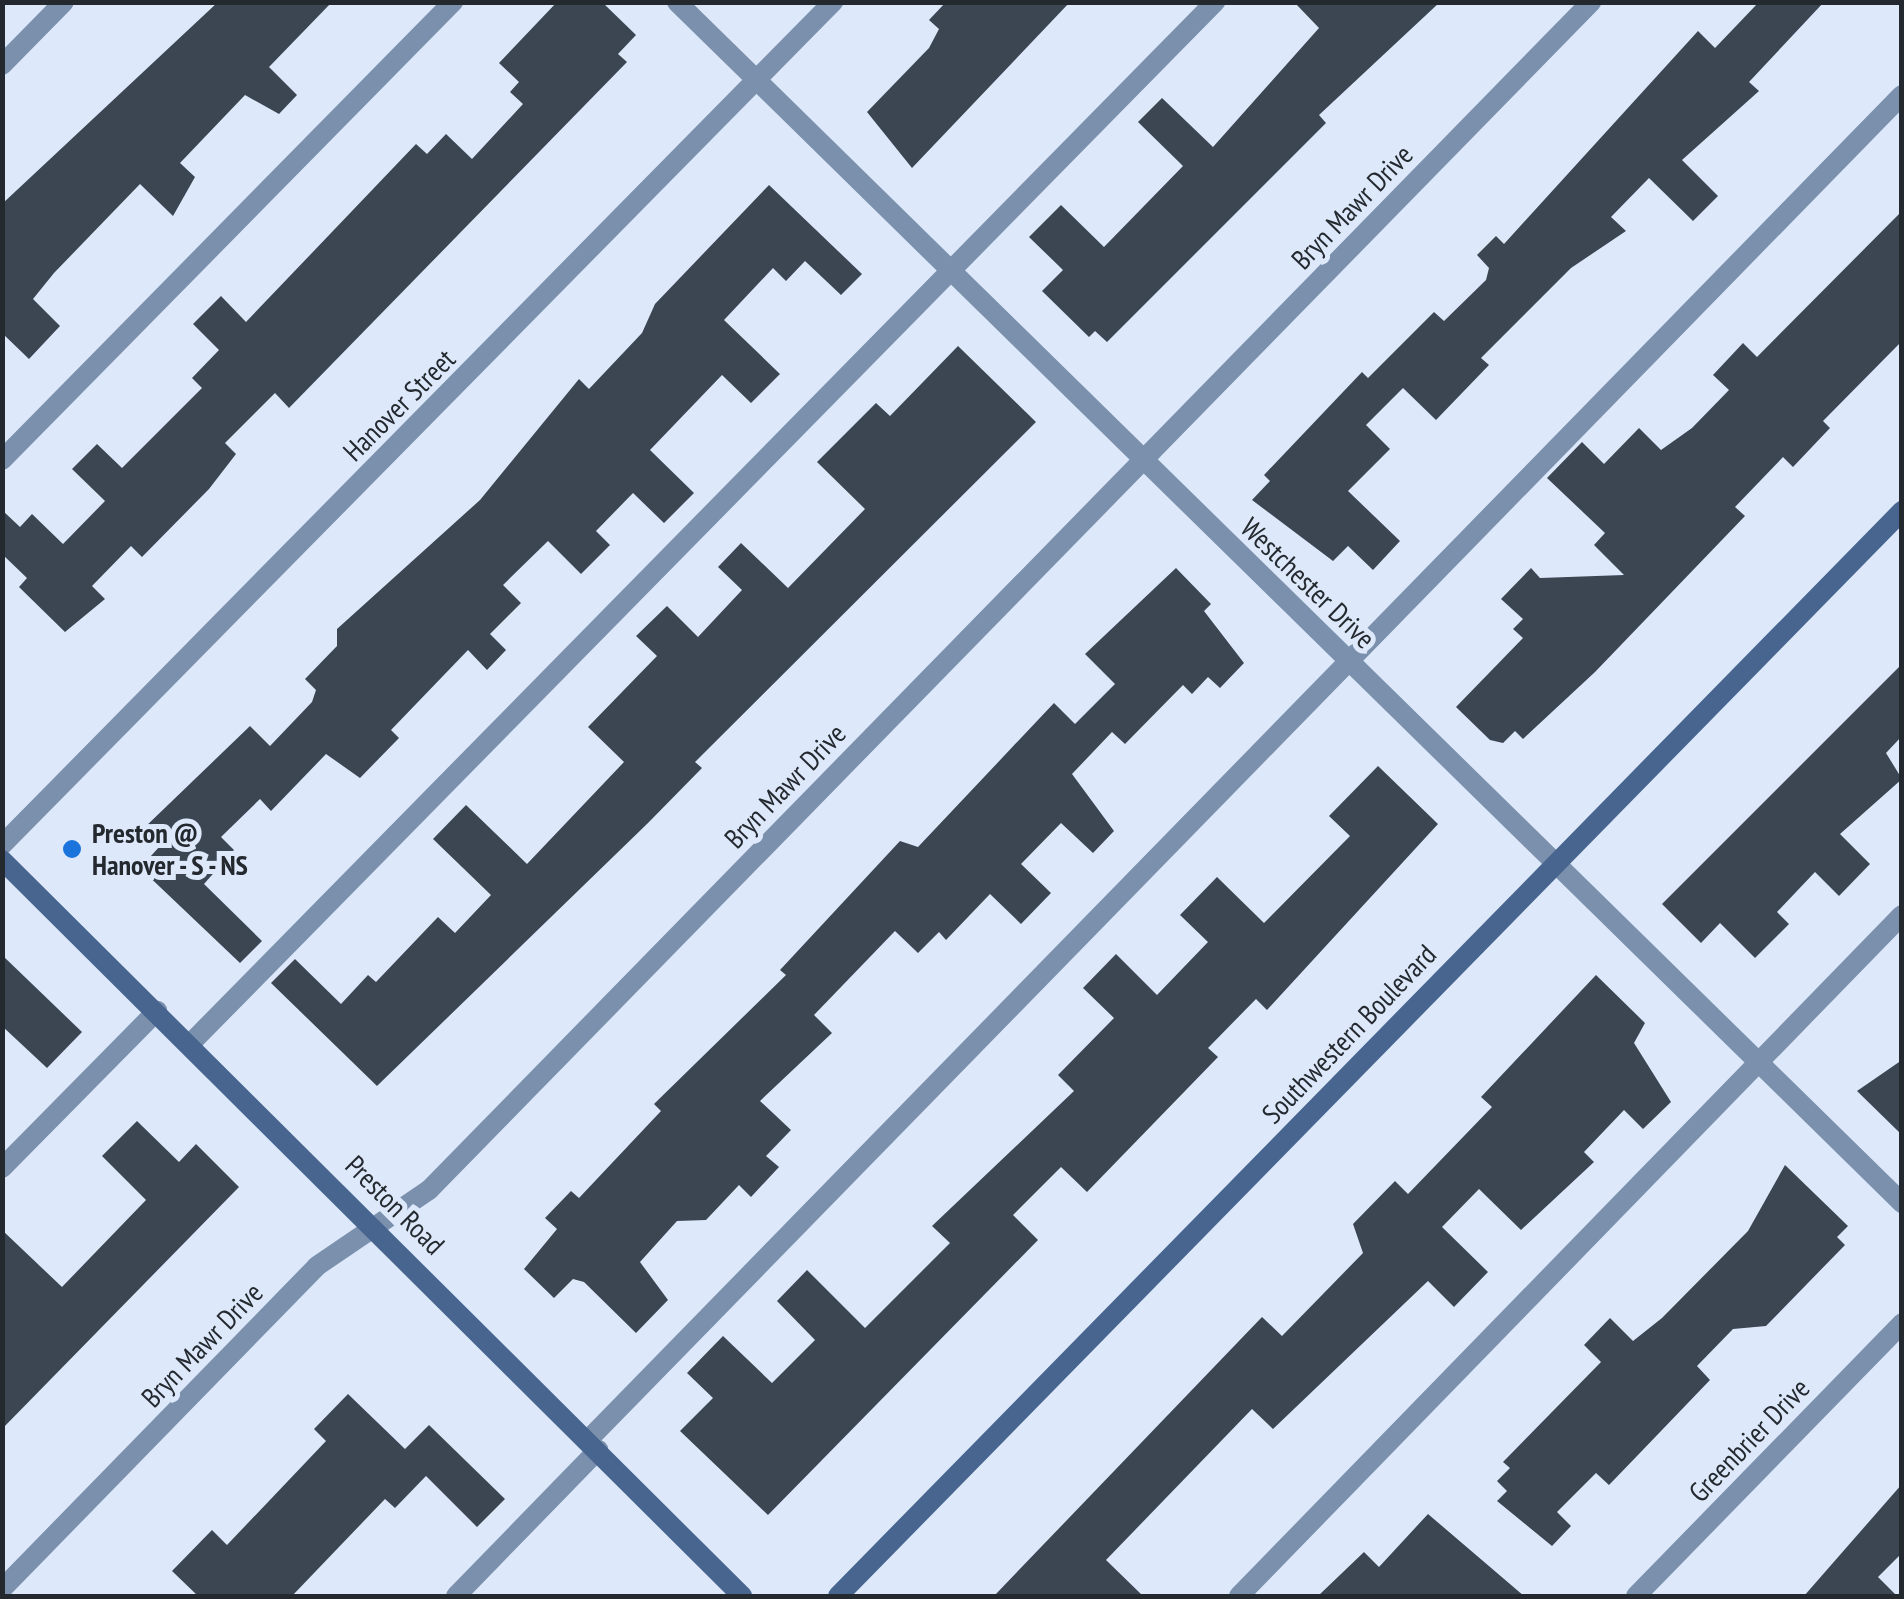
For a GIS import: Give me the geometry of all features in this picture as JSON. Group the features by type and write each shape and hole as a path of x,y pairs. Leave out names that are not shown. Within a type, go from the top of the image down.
{"street":[{"path":"2,64 64,2"},
{"path":"2,460 453,2"},
{"name":"Westchester Drive","path":"677,2 1902,1203"},
{"name":"Hanover Street","path":"2,845 834,2"},
{"path":"190,1044 1216,2"},
{"name":"Bryn Mawr Drive","path":"2,1589 318,1266 429,1190 1591,2"},
{"path":"456,1596 593,1445 1902,95"},
{"name":"Southwestern Boulevard","path":"838,1596 1902,512"},
{"name":"Preston Road","path":"2,860 378,1225 742,1596"},
{"path":"1239,1596 1902,916"},
{"path":"2,1168 157,1011"},
{"name":"Greenbrier Drive","path":"1636,1596 1902,1323"}],"building":[{"path":"218,2 332,2 269,67 297,95 279,114 245,95 180,163 195,177 173,216 140,184 54,273 33,299 60,326 29,359 2,333 2,204"},
{"path":"557,2 602,2 636,35 618,54 627,62 289,408 275,393 225,443 236,454 209,489 142,557 131,546 92,586 105,599 65,632 19,587 27,578 2,554 2,510 20,527 32,514 63,544 105,501 72,469 97,444 122,468 202,388 192,378 219,350 193,324 221,296 246,322 416,144 427,154 446,134 472,159 523,104 510,92 519,82 499,63"},
{"path":"946,2 1070,2 912,168 867,112 929,48 939,29 929,20"},
{"path":"1294,2 1440,2 1319,115 1326,123 1107,342 1095,331 1089,337 1042,291 1063,270 1029,237 1061,205 1104,247 1183,166 1138,122 1162,98 1213,147 1319,28"},
{"path":"1759,2 1824,2 1749,82 1759,91 1682,160 1718,196 1693,221 1649,178 1611,217 1626,231 1571,268 1481,358 1489,365 1436,420 1403,388 1366,425 1390,449 1348,491 1400,541 1373,570 1348,546 1333,561 1252,500 1270,481 1264,475 1362,372 1368,378 1434,312 1444,321 1486,280 1489,268 1477,255 1496,236 1504,244 1698,31 1715,48"},
{"path":"769,185 862,274 841,295 805,261 786,281 773,268 724,320 780,374 751,403 722,375 650,450 694,493 664,523 633,493 596,531 610,545 581,574 548,541 503,585 521,603 490,634 506,650 487,670 468,650 391,730 399,738 360,778 326,754 271,811 260,799 221,837 234,850 204,884 262,941 240,963 140,868 160,846 143,829 250,726 270,746 312,702 316,690 305,679 337,646 337,629 480,500 579,379 589,389 642,333 655,304"},
{"path":"1902,211 1902,341 1823,421 1830,428 1793,467 1783,457 1735,507 1745,516 1595,672 1523,739 1515,731 1503,743 1490,740 1456,707 1523,638 1513,629 1523,619 1501,599 1531,568 1540,578 1624,575 1594,545 1605,533 1547,478 1582,442 1604,464 1639,428 1661,450 1692,428 1729,390 1713,375 1743,343 1757,357"},
{"path":"958,346 1036,422 695,762 702,768 648,823 377,1086 271,983 295,959 341,1004 368,975 376,982 438,917 455,933 491,895 433,839 466,805 527,864 624,762 588,727 657,656 636,636 667,606 698,637 742,590 718,567 741,543 788,588 865,509 817,462 876,403 890,416"},
{"path":"1176,568 1211,604 1204,611 1244,663 1220,688 1208,677 1192,694 1183,685 1125,744 1112,732 1072,774 1114,831 1093,853 1061,823 1021,864 1051,893 1021,924 990,894 946,940 939,932 918,953 895,931 814,1015 832,1033 760,1101 791,1130 766,1156 779,1167 751,1197 739,1185 706,1220 677,1221 640,1262 668,1300 636,1333 584,1282 573,1279 554,1298 524,1269 557,1229 545,1218 571,1191 579,1198 661,1111 654,1104 786,975 780,970 900,841 918,847 1054,703 1075,724 1115,684 1085,654"},
{"path":"1902,664 1902,736 1886,753 1902,779 1840,834 1870,864 1839,896 1815,872 1777,912 1789,924 1755,958 1720,923 1701,943 1662,904"},
{"path":"1378,766 1438,824 1267,1010 1256,999 1208,1048 1218,1057 1087,1192 1061,1167 1013,1215 1038,1240 768,1515 680,1431 713,1398 687,1373 723,1336 772,1383 815,1340 777,1301 807,1270 865,1328 950,1243 932,1226 1074,1091 1058,1075 1114,1018 1083,988 1116,954 1157,995 1208,942 1180,915 1217,877 1264,923 1350,836 1329,816"},
{"path":"2,955 82,1032 47,1068 2,1026"},
{"path":"1596,975 1645,1023 1634,1043 1671,1102 1643,1129 1624,1110 1584,1152 1594,1162 1521,1230 1479,1189 1442,1227 1488,1272 1454,1307 1428,1281 1273,1429 1252,1409 1106,1560 1143,1596 994,1596 1262,1317 1282,1336 1363,1253 1353,1224 1395,1181 1408,1194 1492,1107 1481,1097"},
{"path":"1902,1060 1902,1135 1857,1091"},
{"path":"137,1121 179,1162 196,1144 239,1187 2,1429 2,1230 62,1287 146,1200 102,1156"},
{"path":"1785,1165 1848,1226 1837,1237 1845,1245 1766,1326 1733,1329 1697,1366 1710,1380 1637,1456 1609,1485 1596,1473 1557,1512 1571,1526 1552,1546 1497,1501 1507,1491 1497,1481 1510,1468 1503,1462 1601,1362 1584,1345 1610,1318 1633,1341 1662,1318 1748,1231"},
{"path":"348,1394 405,1449 429,1425 505,1499 477,1527 426,1476 395,1508 385,1499 292,1596 198,1596 172,1571 212,1530 227,1545 326,1441 314,1429"},
{"path":"1902,1484 1902,1553 1878,1577 1897,1596 1804,1596"},
{"path":"1428,1514 1524,1596 1318,1596 1364,1552 1379,1567"}],"place":[{"name":"Preston @ Hanover - S - NS","path":"72,849"}]}
